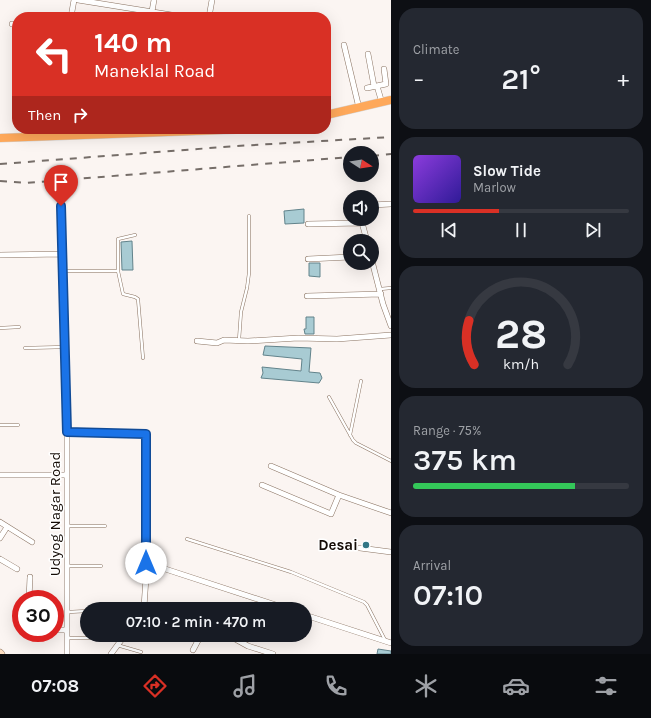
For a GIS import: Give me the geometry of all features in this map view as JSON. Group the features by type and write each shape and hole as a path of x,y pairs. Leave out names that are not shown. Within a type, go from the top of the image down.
{"highway":[{"path":"331,113 391,100"},
{"path":"0,138 36,134"}],"street":[{"path":"72,12 74,0"},
{"path":"78,0 141,12"},
{"path":"151,12 154,0"},
{"path":"210,12 212,0"},
{"path":"344,45 359,108"},
{"path":"368,54 382,103"},
{"path":"367,88 386,84 384,70"},
{"path":"379,205 391,204"},
{"name":"Udyog Nagar Road","path":"61,206 67,432 67,654"},
{"path":"308,224 343,222"},
{"path":"0,255 62,254"},
{"path":"308,259 343,257"},
{"path":"374,270 391,326"},
{"path":"306,296 380,292"},
{"path":"197,341 217,343 224,340 298,338 340,339 391,335"},
{"path":"67,432 146,434 146,563 144,602"},
{"path":"271,466 339,495 391,513"},
{"path":"0,476 67,475"},
{"path":"262,486 332,514 339,495"},
{"path":"0,522 32,542"},
{"path":"0,538 7,527"},
{"path":"360,548 391,552"},
{"path":"0,559 17,569"},
{"path":"146,563 266,602"},
{"path":"29,590 30,577"},
{"path":"312,617 391,643"},
{"path":"111,654 120,642"},
{"path":"193,650 197,642"},
{"path":"241,642 248,646 273,654"}],"lane":[{"path":"239,340 241,312 249,273 249,216"},
{"path":"135,235 118,239 118,271 124,294 138,299 143,358"},
{"path":"63,271 118,271"},
{"path":"380,292 391,288"},
{"path":"0,328 19,327"},
{"path":"25,348 65,347"},
{"path":"350,435 361,381"},
{"path":"329,397 356,443 391,461"},
{"path":"0,425 18,425"},
{"path":"67,526 105,526"},
{"path":"187,539 291,572 364,602 367,605 385,641"},
{"path":"67,566 101,566"},
{"path":"67,612 80,611"},
{"path":"67,638 80,638"},
{"path":"117,646 141,652"}],"building":[{"path":"304,209 304,223 285,224 284,211"},
{"path":"132,241 133,270 122,270 121,242"},
{"path":"309,263 320,263 320,277 309,276"},
{"path":"306,317 314,317 314,334 305,334 304,329 306,329"},
{"path":"265,346 311,348 309,372 320,373 322,378 319,383 261,378 263,373 262,367 301,371 302,359 263,355"},
{"path":"378,649 391,651 391,654 377,654"}],"railway":[{"path":"0,164 237,146 391,137"},
{"path":"379,155 391,154"},
{"path":"0,181 26,183 343,158"}],"place":[{"name":"Desai","path":"366,545"}],"route":[{"path":"61,206 67,432 146,434 146,563"}]}
